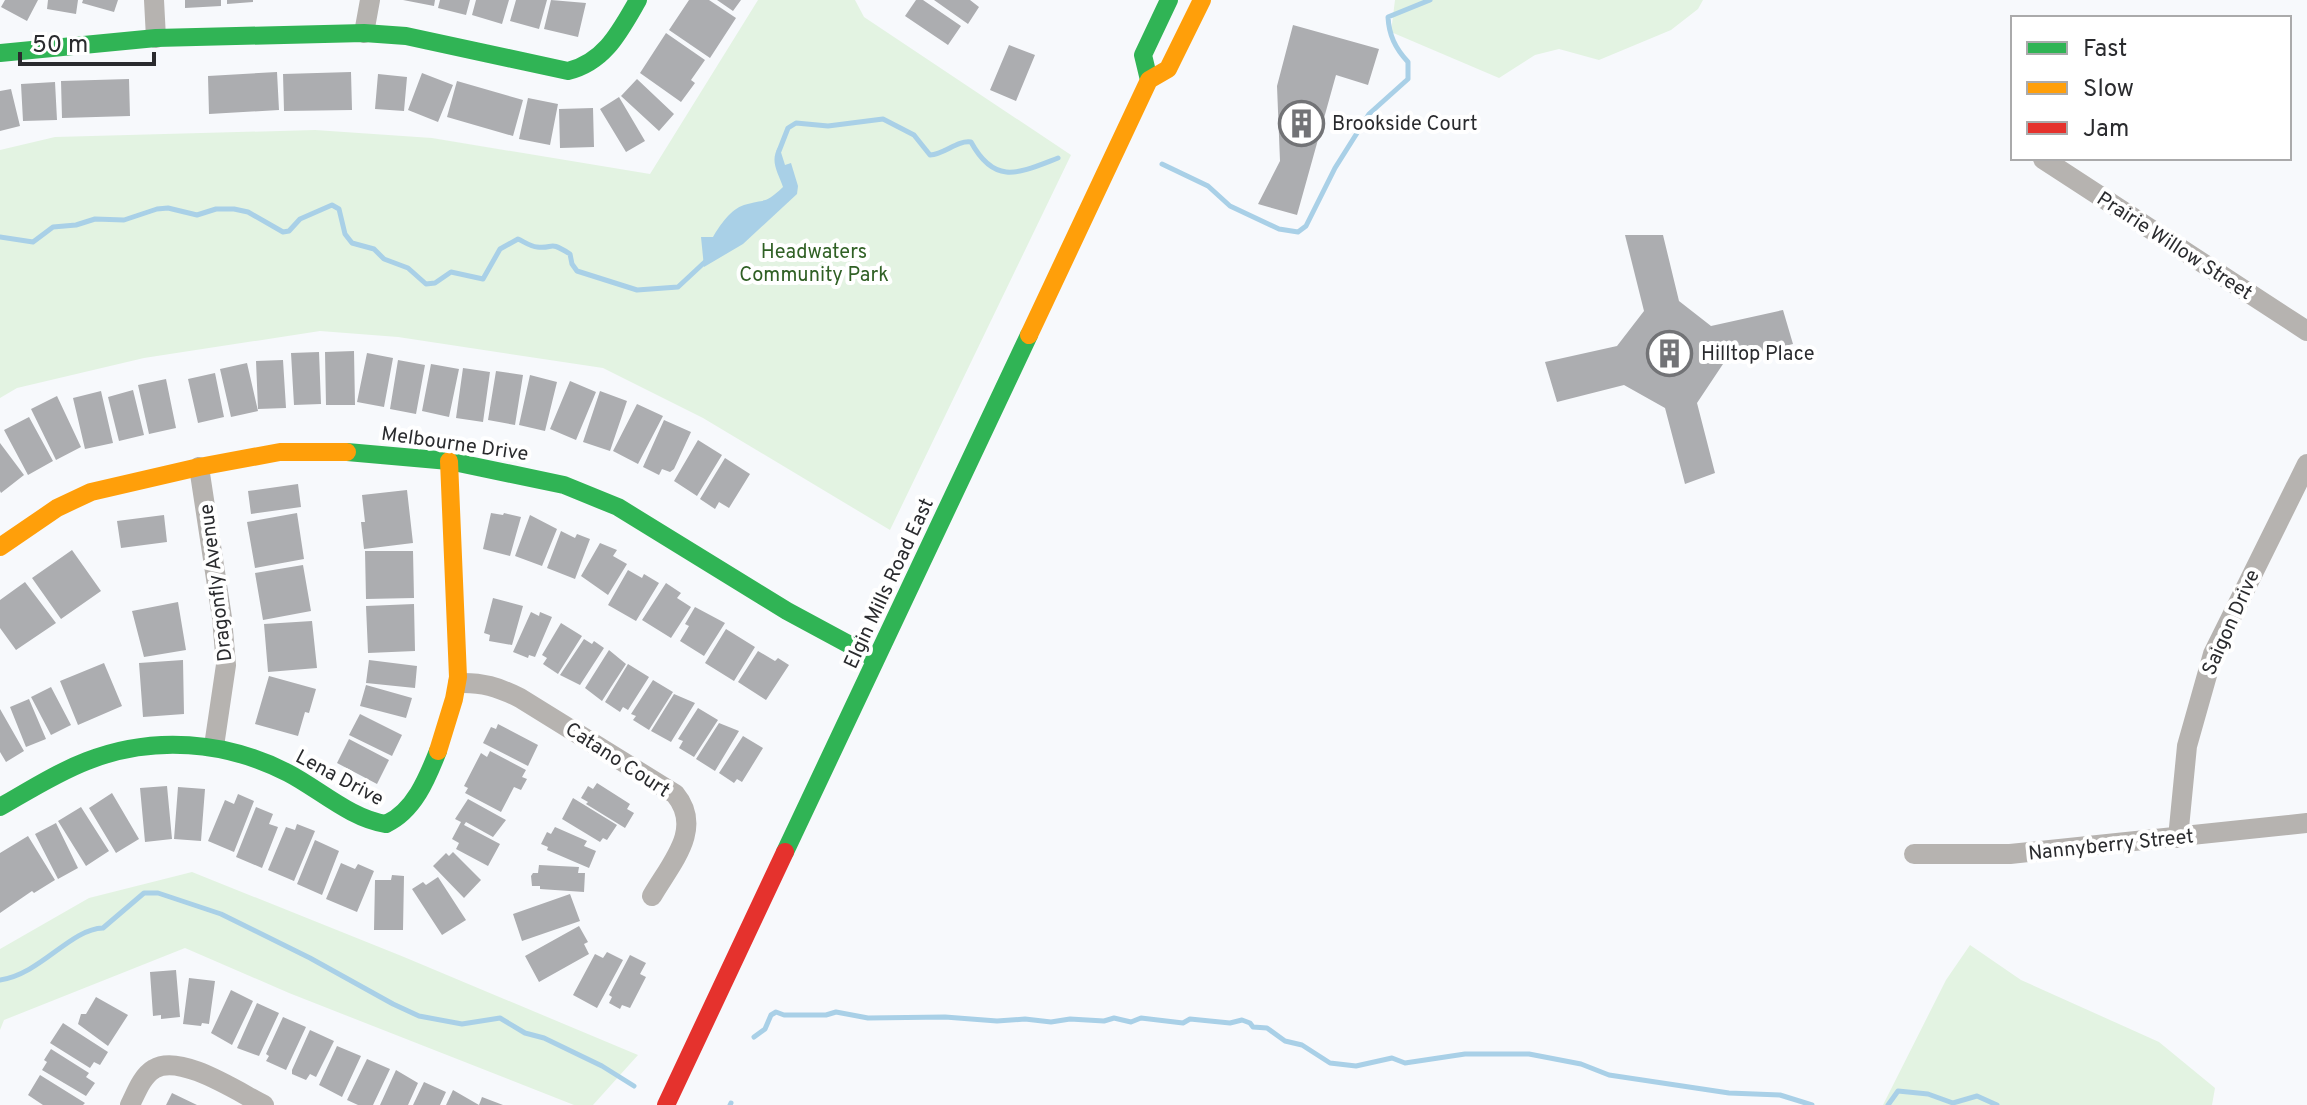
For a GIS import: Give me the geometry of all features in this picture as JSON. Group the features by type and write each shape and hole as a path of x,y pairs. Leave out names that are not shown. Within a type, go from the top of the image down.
{"street":[{"path":"154,0 156,38"},
{"path":"364,33 370,0"},
{"path":"0,53 156,38 364,33 406,36 568,71 582,69 605,52 638,0"},
{"name":"Elgin Mills Road East","path":"1149,80 1143,55 1169,0"},
{"name":"Elgin Mills Road East","path":"666,1105 1149,80 1168,69 1202,0"},
{"name":"Prairie Willow Street","path":"2045,160 2307,331"},
{"name":"Melbourne Drive","path":"0,547 57,508 91,492 199,467 280,452 330,450 449,461 564,485 618,507 787,611 876,659"},
{"name":"Lena Drive","path":"0,807 84,762 114,752 159,745 214,746 256,759 292,774 369,819 389,824 407,813 449,721 458,683 449,461"},
{"name":"Saigon Drive","path":"2178,838 2187,746 2213,654 2307,464"},
{"name":"Dragonfly Avenue","path":"199,467 226,665 214,746"},
{"name":"Catano Court","path":"458,683 480,682 520,698 675,794 686,811 687,833 652,896"},
{"name":"Nannyberry Street","path":"1914,854 2010,854 2307,823"},
{"path":"130,1105 151,1070 168,1063 191,1069 264,1105"}],"green space":[{"name":"Headwaters Community Park","path":"758,0 855,0 864,17 1071,155 890,530 703,418 603,368 398,337 320,331 144,358 17,388 0,398 0,150 55,137 315,130 432,138 650,174"},
{"path":"1395,0 1703,0 1698,9 1671,30 1599,60 1559,49 1535,55 1499,78 1391,32"},
{"path":"192,872 638,1055 593,1105 574,1105 289,993 185,948 4,1020 0,1030 0,949 89,898"},
{"path":"1970,945 2021,980 2159,1042 2215,1088 2212,1105 1883,1105 1946,980"}],"water":[{"path":"779,146 785,165 791,163 798,186 797,194 743,244 704,267 701,237 713,237 735,210 768,199 783,187 775,162"}],"building":[{"path":"5,0 38,0 27,21 1,7"},
{"path":"48,0 78,0 76,14 47,9"},
{"path":"83,0 118,0 114,12 82,3"},
{"path":"185,0 221,0 221,6 185,8"},
{"path":"227,0 253,0 253,2 227,4"},
{"path":"403,0 435,0 434,6"},
{"path":"440,0 470,0 466,15 438,8"},
{"path":"476,0 509,0 502,24 472,15"},
{"path":"516,0 547,0 539,29 510,21"},
{"path":"551,0 586,3 578,37 544,29"},
{"path":"689,0 709,0 736,18 710,58 669,30"},
{"path":"717,0 741,0 733,11"},
{"path":"916,0 923,0 961,26 948,45 905,16"},
{"path":"934,0 970,0 979,7 968,24"},
{"name":"Brookside Court","path":"1293,25 1379,49 1368,85 1336,75 1297,215 1258,204 1280,161 1277,86"},
{"path":"666,33 705,60 691,80 695,83 681,102 640,73"},
{"path":"1009,45 1035,55 1016,101 990,90"},
{"path":"277,72 279,110 209,114 208,76"},
{"path":"351,72 352,110 284,111 283,74"},
{"path":"422,73 453,85 438,122 408,110"},
{"path":"378,74 407,77 404,111 375,109"},
{"path":"129,79 130,116 62,118 61,81"},
{"path":"637,79 674,114 659,131 621,96"},
{"path":"457,81 523,100 513,136 447,117"},
{"path":"55,82 57,120 23,121 21,84"},
{"path":"11,89 20,126 0,131 0,91"},
{"path":"619,97 645,141 626,152 600,109"},
{"path":"528,98 558,104 550,145 519,139"},
{"path":"593,108 594,147 560,148 559,109"},
{"name":"Hilltop Place","path":"1625,235 1663,235 1679,301 1711,326 1783,310 1793,344 1725,361 1697,403 1715,473 1685,484 1665,408 1624,385 1557,402 1545,362 1617,346 1644,311"},
{"path":"354,351 355,405 326,405 325,352"},
{"path":"319,352 321,404 294,405 291,353"},
{"path":"367,353 393,358 384,407 357,402"},
{"path":"283,360 286,408 258,409 256,361"},
{"path":"398,360 425,365 416,414 390,409"},
{"path":"247,363 258,411 231,417 220,369"},
{"path":"431,364 459,369 449,417 422,411"},
{"path":"463,368 490,372 483,422 456,418"},
{"path":"496,371 523,375 515,425 488,420"},
{"path":"215,373 224,417 198,423 188,379"},
{"path":"530,375 557,382 545,431 519,425"},
{"path":"166,379 176,428 149,434 138,385"},
{"path":"570,381 596,392 576,440 550,429"},
{"path":"133,390 144,435 119,441 108,397"},
{"path":"101,391 113,443 85,449 73,398"},
{"path":"600,391 627,401 610,451 583,442"},
{"path":"57,396 81,447 56,460 31,409"},
{"path":"637,404 663,416 638,464 613,451"},
{"path":"29,417 53,461 28,475 4,430"},
{"path":"664,420 691,432 674,469 670,472 662,469 659,475 643,467"},
{"path":"698,440 722,455 697,496 674,481"},
{"path":"0,443 24,475 1,493 0,491"},
{"path":"725,458 750,474 729,508 719,502 715,509 700,499"},
{"path":"298,484 301,507 251,514 248,491"},
{"path":"407,490 413,543 364,549 362,495"},
{"path":"297,513 304,559 255,568 247,522"},
{"path":"491,513 521,517 510,556 483,549"},
{"path":"164,515 167,542 121,548 117,521"},
{"path":"530,515 557,529 542,566 515,556"},
{"path":"561,531 575,538 577,534 590,539 575,579 547,568"},
{"path":"600,543 617,550 613,556 627,564 608,595 581,576"},
{"path":"72,550 101,591 61,619 32,578"},
{"path":"365,551 413,551 414,598 366,599"},
{"path":"303,565 311,611 263,620 255,573"},
{"path":"628,570 642,578 644,574 659,583 636,621 608,605"},
{"path":"25,582 56,623 16,650 0,628 0,600"},
{"path":"666,583 681,593 677,598 691,607 671,638 642,620"},
{"path":"493,598 523,606 512,645 489,641 490,635 484,633"},
{"path":"178,602 186,650 144,657 132,611"},
{"path":"414,604 415,651 368,653 366,606"},
{"path":"695,607 725,623 704,656 680,641"},
{"path":"531,612 552,617 535,657 529,655 528,658 513,652"},
{"path":"312,621 317,668 268,672 264,624"},
{"path":"561,623 582,636 558,674 543,664 547,658 542,655"},
{"path":"726,629 755,647 734,681 705,663"},
{"path":"584,639 604,648 580,685 560,675"},
{"path":"609,650 626,664 602,701 585,688"},
{"path":"758,651 789,665 766,700 738,682"},
{"path":"183,660 184,714 143,717 139,663"},
{"path":"369,660 417,666 415,688 366,683"},
{"path":"104,663 122,706 78,725 60,681"},
{"path":"628,664 649,677 628,710 623,707 620,712 605,702"},
{"path":"269,676 316,689 298,736 255,724"},
{"path":"653,680 673,692 649,730 633,720 636,716 631,714"},
{"path":"366,685 412,698 406,718 360,706"},
{"path":"51,687 71,725 51,735 31,697"},
{"path":"674,694 695,703 671,742 651,731"},
{"path":"29,699 46,739 26,747 10,707"},
{"path":"698,708 718,720 694,757 679,748 683,741 678,739"},
{"path":"0,709 24,751 6,762 0,752"},
{"path":"360,714 402,735 392,756 349,735"},
{"path":"719,723 739,731 715,771 696,759"},
{"path":"498,724 538,745 528,766 483,743 491,727 496,729"},
{"path":"743,736 763,748 742,782 737,779 734,783 719,773"},
{"path":"349,739 389,760 377,784 337,763"},
{"path":"490,751 526,770 522,777 527,779 521,790 514,787 501,812 465,793 468,788 464,786 481,753 487,757"},
{"path":"597,783 630,804 627,809 634,813 625,828 581,798 588,786 593,789"},
{"path":"167,786 172,839 145,842 140,788"},
{"path":"178,787 205,789 201,841 174,839"},
{"path":"112,793 139,839 116,853 89,808"},
{"path":"238,794 254,801 234,852 208,841 225,800 234,804"},
{"path":"573,798 617,825 607,840 603,838 600,842 562,819"},
{"path":"468,799 506,820 493,837 466,822 464,825 500,844 488,866 456,849 459,843 452,839 461,822 455,819"},
{"path":"81,807 109,851 86,866 58,821"},
{"path":"256,807 273,814 269,824 278,827 262,868 236,857"},
{"path":"56,823 78,868 58,879 35,834"},
{"path":"297,824 315,831 294,881 268,870 286,827 295,830"},
{"path":"555,827 587,841 584,846 596,851 589,868 547,850 548,847 541,844 547,832 551,834"},
{"path":"28,836 55,880 34,893 32,891 0,913 0,853"},
{"path":"315,840 339,851 322,895 297,884"},
{"path":"453,852 481,880 464,898 433,866 446,853 449,856"},
{"path":"341,863 355,869 358,864 374,871 357,912 326,899"},
{"path":"539,865 579,867 578,873 585,873 584,892 532,886 531,876 538,873"},
{"path":"392,875 404,876 403,930 374,930 375,880 391,880"},
{"path":"438,877 466,920 442,935 412,889"},
{"path":"570,894 580,921 522,941 513,914"},
{"path":"579,926 588,942 584,944 589,954 539,982 525,956"},
{"path":"607,952 623,960 597,1008 573,995 595,954 603,958"},
{"path":"630,955 646,963 640,974 646,977 630,1008 622,1005 620,1009 609,1003 612,997 609,995"},
{"path":"176,970 180,1017 161,1019 161,1015 153,1016 150,972"},
{"path":"189,978 215,981 209,1024 183,1024"},
{"path":"231,990 253,1001 232,1045 211,1033"},
{"path":"96,997 128,1015 108,1046 78,1024 81,1014 86,1014"},
{"path":"257,1003 279,1013 259,1056 237,1048"},
{"path":"283,1017 306,1027 286,1070 266,1061 269,1056 266,1054"},
{"path":"63,1023 108,1052 100,1065 94,1062 90,1068 50,1043"},
{"path":"310,1030 334,1041 316,1077 310,1074 306,1080 292,1074 292,1070"},
{"path":"337,1046 361,1056 342,1097 319,1085"},
{"path":"51,1049 89,1073 86,1077 95,1083 86,1096 42,1070"},
{"path":"367,1059 390,1069 373,1105 358,1105 347,1100"},
{"path":"396,1070 418,1083 408,1105 380,1105"},
{"path":"40,1075 85,1103 43,1105 28,1095"},
{"path":"424,1082 446,1092 440,1105 413,1105"},
{"path":"453,1090 479,1105 446,1105"},
{"path":"172,1093 197,1105 166,1105"},
{"path":"482,1097 503,1105 479,1105"}],"waterway":[{"path":"1162,164 1208,186 1230,206 1279,229 1298,232 1306,226 1335,168 1369,114 1408,79 1408,62 1394,41 1388,17 1430,0"},
{"path":"779,151 788,128 796,123 828,126 883,119 914,135 930,155 971,142 989,165 1009,172 1058,158"},
{"path":"0,237 33,242 53,227 95,219 124,220 168,208 197,215 216,209 234,209 248,212 283,232 289,231 300,219 332,205 339,209 345,234 352,243 374,249 384,259 408,268 426,284 435,283 451,272 483,279 500,249 518,239 535,247 558,247 570,254 577,271 637,290 678,287 707,260"},
{"path":"0,980 29,969 79,936 103,928 144,893 158,893 221,914 419,1016 462,1024 500,1018 525,1033 544,1038 602,1066 634,1086"},
{"path":"754,1037 765,1029 771,1015 776,1012 784,1015 826,1015 836,1012 868,1018 945,1017 1051,1022 1114,1018 1131,1022 1141,1018 1183,1023 1190,1019 1230,1023 1242,1020 1253,1027 1267,1028 1285,1041 1302,1045 1330,1063 1356,1066 1392,1058 1405,1063 1465,1054 1529,1054 1581,1064 1609,1075 1729,1093 1780,1095 1812,1105"},
{"path":"1888,1105 1898,1091 1928,1094 1953,1103 1977,1096 1997,1105"}],"traffic: fast":[{"path":"0,53 156,38 364,33 406,36 568,71 581,67 602,53 618,34 638,0"},
{"path":"1149,80 1143,55 1169,0"},
{"path":"785,852 1029,335"},
{"path":"347,452 449,461 564,485 618,507 787,611 876,659"},
{"path":"0,807 42,782 87,761 138,747 189,745 215,748 264,762 348,810 386,824 412,803 438,751"}],"traffic: slow":[{"path":"1029,335 1149,80 1168,69 1202,0"},
{"path":"0,547 57,508 91,492 280,452 347,452"},
{"path":"438,751 458,677 449,461"}],"traffic: jam":[{"path":"666,1105 785,852"}],"place":[{"name":"Brookside Court","path":"1301,123"},
{"name":"Hilltop Place","path":"1670,353"}]}
